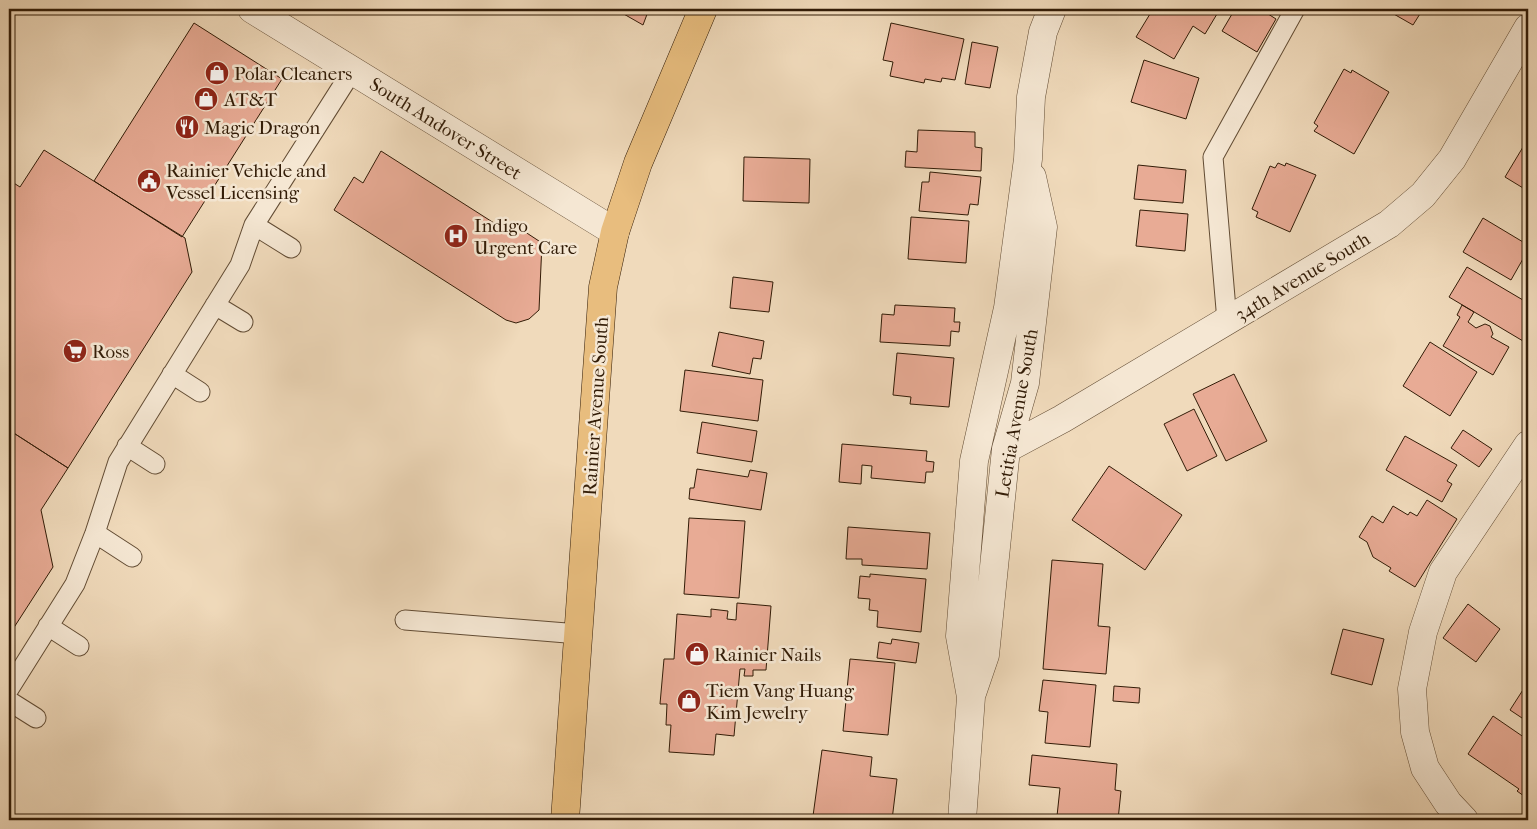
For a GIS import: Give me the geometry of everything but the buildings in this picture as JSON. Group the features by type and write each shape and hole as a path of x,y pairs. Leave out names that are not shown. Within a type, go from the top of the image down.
{"main road":[{"name":"Rainier Avenue South","path":"565,820 603,287 615,232 638,163 702,9"}],"street":[{"name":"South Andover Street","path":"252,9 615,232"},
{"name":"Letitia Avenue South","path":"962,820 970,697 960,636 974,461 1008,308 1028,159 1031,96 1043,32 1052,9"},
{"name":"34th Avenue South","path":"1006,449 1062,419 1389,224 1423,195 1452,159 1528,28"},
{"name":"Letitia Avenue South","path":"970,697 985,656 1006,449 1025,382 1043,227 1028,159"},
{"path":"1464,820 1448,803 1424,768 1415,732 1412,689 1423,632 1443,572 1528,444"}],"lane":[{"path":"1227,321 1213,158 1294,9"},
{"path":"9,689 75,584 95,533 118,462 240,265 254,226 352,71"},
{"path":"254,226 291,248"},
{"path":"215,305 243,322"},
{"path":"172,374 200,392"},
{"path":"127,446 155,464"},
{"path":"95,533 132,557"},
{"path":"405,620 579,634"},
{"path":"48,626 79,646"},
{"path":"9,701 36,718"}],"place":[{"name":"Polar Cleaners","path":"217,73"},
{"name":"AT&T","path":"206,99"},
{"name":"Magic Dragon","path":"187,127"},
{"name":"Rainier Vehicle and Vessel Licensing","path":"149,181"},
{"name":"Indigo Urgent Care","path":"456,236"},
{"name":"Ross","path":"75,351"},
{"name":"Rainier Nails","path":"697,654"},
{"name":"Tiem Vang Huang Kim Jewelry","path":"689,701"}]}
